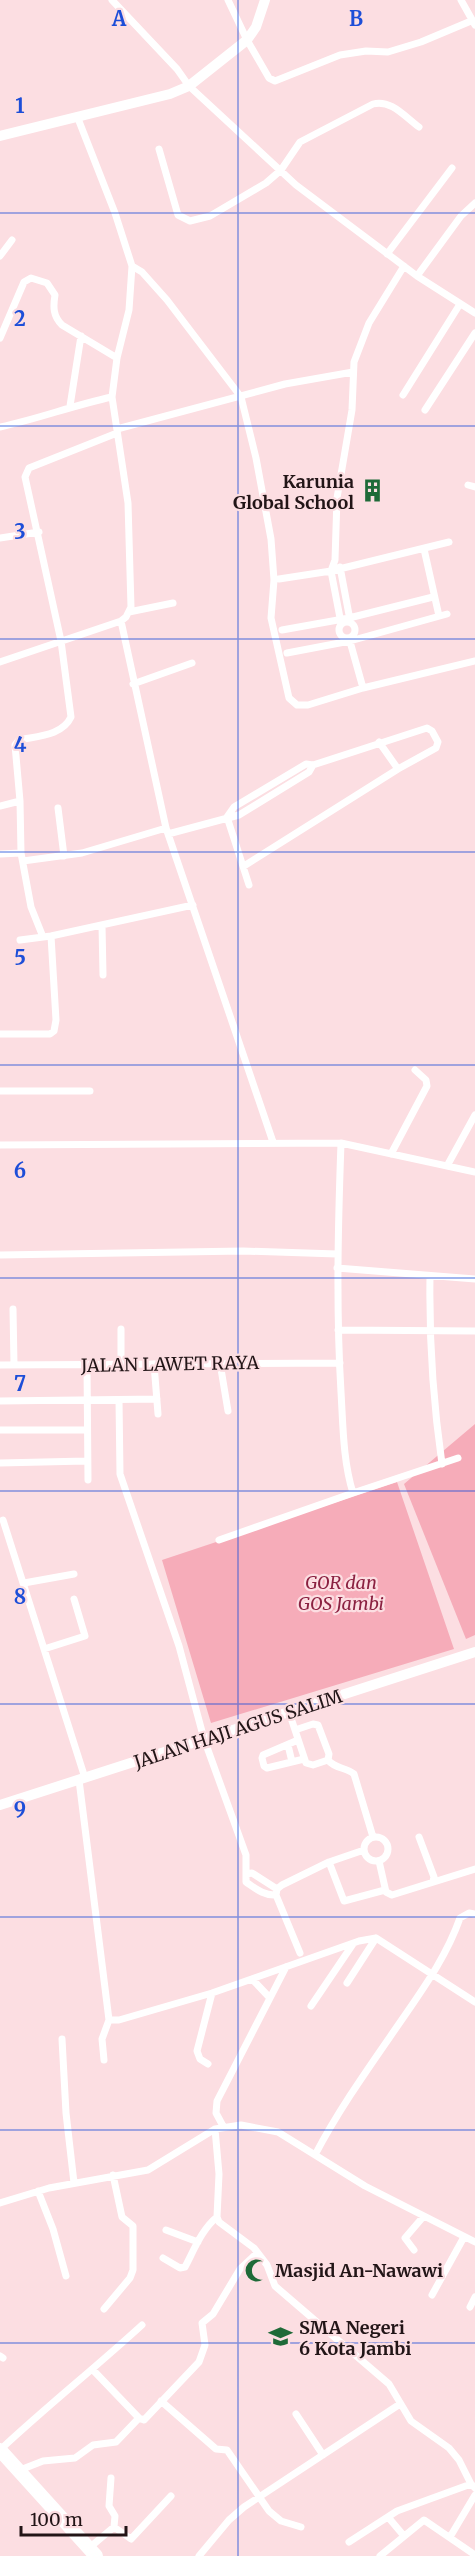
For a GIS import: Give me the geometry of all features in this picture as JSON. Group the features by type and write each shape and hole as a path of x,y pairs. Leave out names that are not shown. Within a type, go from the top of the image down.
{"highway":[{"path":"0,2450 93,2552"}],"main road":[{"path":"0,136 170,94 189,86 246,40 256,27 265,0"},
{"name":"JALAN HAJI AGUS SALIM","path":"0,1805 475,1652"}],"street":[{"path":"112,0 177,69 189,86 253,148 296,185 417,276 474,311"},
{"path":"228,0 246,40 269,78 276,81 340,55 366,51 388,52 473,23 461,0"},
{"path":"159,149 178,215 190,221 210,216 266,183 281,170 300,142 373,104 380,102 388,104 419,127"},
{"path":"78,117 115,213 132,266 129,310 117,358 112,397 129,503 129,612"},
{"path":"387,254 452,168"},
{"path":"417,276 461,216 475,203"},
{"path":"0,256 12,240"},
{"path":"132,266 142,272 167,300 241,397 256,458 271,539 274,580 272,618 289,698 297,705 308,705 363,688 475,661"},
{"path":"350,639 340,635 338,629 341,621 331,571 335,560 337,498 352,410 353,372 357,350 369,323 404,266"},
{"path":"0,338 24,282 31,278 47,283 55,295 53,306 56,319 117,358"},
{"path":"403,395 460,304"},
{"path":"425,410 475,333"},
{"path":"70,406 81,336"},
{"path":"0,1035 50,1034 54,1031 56,1020 47,937 31,908 21,853 20,801 15,745 19,740 60,731 67,726 70,717 61,641 39,531 25,477 29,468 117,431 285,384 353,372"},
{"path":"0,427 37,419 70,406 112,397"},
{"path":"0,538 39,531"},
{"path":"279,579 331,571 449,542"},
{"path":"424,549 439,616"},
{"path":"335,560 341,568 349,620 355,630 350,639 363,688"},
{"path":"282,630 349,620 433,597"},
{"path":"0,662 121,621 129,612 173,603"},
{"path":"287,653 447,614"},
{"path":"121,621 167,831 273,1142"},
{"path":"133,684 192,663"},
{"path":"23,861 82,853 238,815 309,772 313,765 427,728 432,731 438,742 436,748 398,769 244,866"},
{"path":"380,742 398,769"},
{"path":"0,806 20,801"},
{"path":"58,808 64,856"},
{"path":"227,817 249,885"},
{"path":"0,855 21,853"},
{"path":"20,940 47,937 193,905"},
{"path":"102,925 103,975"},
{"path":"391,1154 427,1086 426,1080 415,1070"},
{"path":"0,1091 90,1091"},
{"path":"447,1166 475,1115"},
{"path":"341,1143 337,1254 338,1330 345,1445 353,1493"},
{"path":"0,1145 341,1143 475,1173"},
{"path":"0,1255 243,1251 337,1254"},
{"path":"337,1268 475,1279"},
{"path":"430,1276 429,1331 435,1414 442,1464"},
{"path":"13,1309 14,1365"},
{"path":"121,1329 121,1364"},
{"path":"338,1330 475,1331"},
{"path":"220,1363 228,1411"},
{"name":"JALAN LAWET RAYA","path":"0,1365 340,1363"},
{"path":"154,1364 158,1414"},
{"path":"87,1365 86,1461 88,1480"},
{"path":"0,1401 157,1399"},
{"path":"119,1400 122,1482 179,1646 204,1739 246,1855 246,1882 270,1895 329,1862 364,1850 368,1840 373,1837 383,1838 389,1847 387,1853 379,1861"},
{"path":"0,1430 86,1430"},
{"path":"219,1540 458,1458"},
{"path":"0,1463 86,1461"},
{"path":"3,1520 82,1779 109,2020 102,2033 104,2060"},
{"path":"24,1583 74,1574"},
{"path":"44,1649 84,1636 74,1599"},
{"path":"289,1712 304,1759 309,1765 328,1760"},
{"path":"295,1730 318,1725 329,1754 328,1760 332,1766 350,1770 354,1774 373,1837"},
{"path":"298,1740 263,1755 262,1758 267,1768 304,1759"},
{"path":"288,1745 292,1762"},
{"path":"418,1837 434,1877 433,1881"},
{"path":"364,1850 369,1858 379,1861"},
{"path":"379,1861 388,1895 475,1869"},
{"path":"329,1862 344,1901 385,1890"},
{"path":"246,1874 252,1873 277,1892 300,1953"},
{"path":"315,2155 332,2122 432,1975 453,1938 460,1918 469,1913 475,1914"},
{"path":"109,2020 119,2020 212,1993 376,1938 475,2002"},
{"path":"347,1983 376,1938"},
{"path":"311,2006 353,1944"},
{"path":"286,1967 215,2107 219,2127 217,2217 223,2228 257,2253 267,2265 275,2286 388,2384 411,2421 449,2448 459,2460 473,2486 397,2511 349,2542"},
{"path":"252,1979 269,1997"},
{"path":"208,2064 200,2059 197,2051 212,1993"},
{"path":"62,2039 66,2113 74,2182"},
{"path":"0,2203 74,2182 148,2170 219,2127 241,2125 278,2132 423,2217 475,2242"},
{"path":"104,2309 133,2270 133,2226 122,2217 113,2175"},
{"path":"38,2191 53,2229 66,2276"},
{"path":"163,2258 183,2268 210,2222 217,2217"},
{"path":"414,2250 405,2238 423,2217"},
{"path":"166,2230 198,2242"},
{"path":"432,2295 464,2237"},
{"path":"93,2370 139,2418 144,2420 199,2362 206,2345 202,2323 213,2314 240,2269 257,2253"},
{"path":"470,2307 475,2297"},
{"path":"0,2450 46,2406 93,2370 142,2325"},
{"path":"161,2402 216,2449 227,2450 275,2516 301,2527"},
{"path":"199,2556 229,2520 259,2497 400,2404"},
{"path":"296,2414 323,2455"},
{"path":"20,2470 42,2461 75,2458 93,2445 116,2442 139,2418"},
{"path":"93,2552 114,2527 115,2516 110,2506 111,2478"},
{"path":"450,2536 475,2495"},
{"path":"114,2527 131,2540 171,2496"},
{"path":"388,2517 404,2536"},
{"path":"380,2556 424,2520 475,2554"}],"green space":[{"path":"475,1424 475,1635 466,1639 404,1484"},
{"name":"GOR dan GOS Jambi","path":"397,1482 454,1649 211,1723 162,1560"}],"place":[{"name":"Karunia Global School","path":"372,491"},
{"name":"Masjid An-Nawawi","path":"257,2270"},
{"name":"SMA Negeri 6 Kota Jambi","path":"281,2337"}]}
